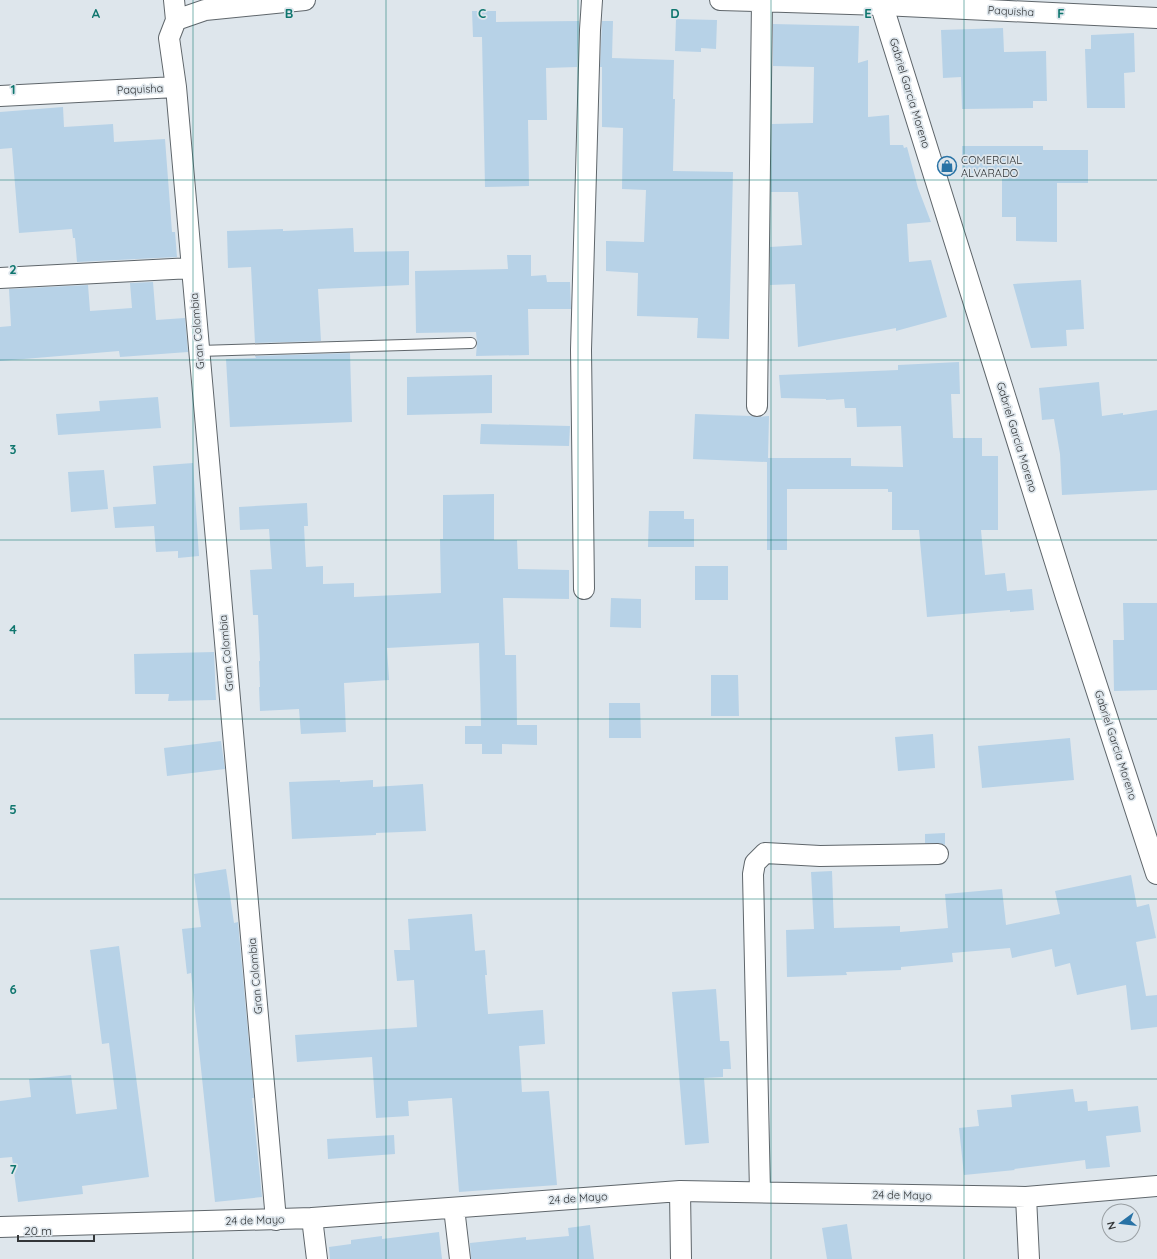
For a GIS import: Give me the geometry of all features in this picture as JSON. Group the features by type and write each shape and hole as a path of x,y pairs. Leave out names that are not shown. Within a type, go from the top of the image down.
{"street":[{"path":"174,0 176,20 205,10 305,0"},
{"path":"584,589 581,350 592,0"},
{"name":"Paquisha","path":"720,0 881,3 1157,18"},
{"path":"757,406 762,1"},
{"name":"Gabriel Garcia Moreno","path":"881,3 1067,597 1157,873"},
{"name":"Paquisha","path":"0,96 176,87 169,38 176,20"},
{"name":"Gran Colombia","path":"176,87 276,1220"},
{"path":"0,278 192,268"},
{"path":"760,1192 753,874 755,862 765,853 820,856 938,854"},
{"name":"24 de Mayo","path":"0,1227 276,1220 680,1191 1026,1197 1157,1186"},
{"path":"680,1191 681,1259"},
{"path":"1026,1197 1029,1259"},
{"path":"454,1208 460,1259"},
{"path":"312,1218 317,1259"}],"lane":[{"path":"199,351 471,343"}],"building":[{"path":"472,11 496,11 496,22 579,21 577,67 546,68 547,120 528,120 529,186 485,187 482,37 473,37"},
{"path":"676,19 717,20 716,49 701,48 701,52 675,51"},
{"path":"602,21 613,21 612,58 674,60 673,99 675,99 673,171 733,172 729,339 697,338 698,318 637,316 638,273 606,271 606,241 644,242 646,190 622,189 623,128 602,127 602,67 600,67"},
{"path":"773,24 859,26 858,63 868,60 868,117 889,115 890,145 903,145 904,148 907,147 918,188 931,222 907,224 909,262 931,260 947,317 896,331 896,328 798,347 795,284 770,285 770,247 802,245 798,192 771,192 772,124 813,123 814,67 773,66"},
{"path":"1003,28 1004,52 1046,51 1047,101 1033,101 1033,108 962,109 961,77 943,78 941,30"},
{"path":"1134,33 1135,72 1124,73 1125,108 1087,108 1085,49 1091,49 1091,35"},
{"path":"63,107 64,127 113,124 114,142 165,139 172,232 175,232 177,257 77,262 75,238 73,238 72,229 19,233 12,148 0,149 0,112"},
{"path":"962,146 1043,146 1043,150 1088,150 1088,183 1057,183 1057,242 1016,241 1016,217 1002,217 1002,173 962,173"},
{"path":"353,228 354,252 409,251 409,285 318,289 321,341 255,343 251,267 228,268 227,231 283,229 283,231"},
{"path":"507,255 531,255 531,276 546,275 547,282 570,282 571,309 528,309 529,355 476,356 476,332 416,333 415,271 508,269"},
{"path":"1081,280 1084,329 1066,330 1067,346 1031,348 1013,284"},
{"path":"153,282 156,320 185,318 188,352 120,357 119,351 0,361 0,327 11,326 9,289 88,285 90,311 132,308 130,283"},
{"path":"350,353 352,422 230,427 226,359 256,358 255,356"},
{"path":"959,362 960,394 951,394 953,438 982,438 982,456 998,456 998,530 981,530 985,575 1005,573 1007,591 1032,589 1034,610 1010,612 1010,610 927,617 919,530 892,530 892,492 888,492 888,489 787,489 787,550 767,550 767,462 693,459 695,414 756,417 769,416 768,458 851,458 851,466 903,467 901,426 857,427 856,408 845,408 844,399 826,400 781,398 779,375 898,370 898,365"},
{"path":"492,375 492,413 407,415 407,377"},
{"path":"1099,382 1102,416 1123,413 1123,415 1157,410 1157,490 1062,495 1060,454 1054,419 1042,420 1039,388"},
{"path":"158,397 161,428 58,435 56,414 100,411 99,401"},
{"path":"481,424 570,426 569,446 480,444"},
{"path":"193,463 199,556 178,558 178,551 156,552 154,526 115,528 113,507 156,504 153,466"},
{"path":"104,470 108,509 71,512 68,472"},
{"path":"494,494 494,540 517,540 518,569 569,570 569,599 503,598 505,655 516,655 517,725 537,725 537,745 502,744 502,754 482,754 482,744 465,744 465,726 481,726 479,643 387,648 389,680 344,683 346,732 301,734 299,709 260,711 258,615 253,615 250,570 272,569 269,529 240,530 239,507 307,503 308,526 304,526 306,567 323,566 323,584 354,583 354,597 441,593 440,539 443,539 443,495"},
{"path":"649,511 684,511 684,519 694,519 694,547 648,547"},
{"path":"695,566 728,566 728,600 695,600"},
{"path":"611,598 641,599 641,628 610,627"},
{"path":"1123,603 1157,603 1157,690 1114,691 1113,640 1124,640"},
{"path":"214,652 216,700 168,701 169,694 135,694 134,654"},
{"path":"711,675 738,675 739,716 711,716"},
{"path":"609,703 640,703 641,738 609,738"},
{"path":"933,734 935,768 898,771 895,737"},
{"path":"1070,738 1074,780 982,788 978,746"},
{"path":"221,741 225,769 167,776 164,748"},
{"path":"340,780 340,782 373,780 373,787 423,784 426,831 292,839 289,782"},
{"path":"945,833 945,845 938,843 925,843 925,834"},
{"path":"226,869 234,923 238,922 254,1098 252,1098 262,1197 215,1202 191,973 187,974 182,929 201,927 194,874"},
{"path":"832,871 834,928 900,926 900,932 948,928 945,894 1002,889 1006,925 1060,914 1055,891 1131,875 1137,907 1149,904 1156,938 1136,942 1146,996 1157,995 1157,1027 1131,1030 1126,985 1077,995 1070,963 1055,967 1052,949 1012,958 1010,948 952,953 953,962 901,967 901,970 846,972 847,975 787,977 786,930 814,929 811,872"},
{"path":"472,914 475,951 485,950 488,1014 543,1010 545,1044 519,1046 522,1092 549,1091 557,1185 459,1192 452,1098 408,1101 409,1116 376,1118 372,1057 297,1062 295,1035 417,1027 414,980 397,981 394,950 410,950 408,919"},
{"path":"119,946 149,1177 82,1186 83,1194 18,1202 12,1157 0,1158 0,1101 31,1097 29,1079 71,1075 76,1114 117,1109 109,1043 102,1044 90,950"},
{"path":"716,989 720,1041 729,1041 731,1069 723,1069 723,1077 704,1078 709,1143 685,1145 672,992"},
{"path":"1073,1089 1075,1102 1087,1101 1088,1111 1138,1106 1141,1132 1106,1136 1110,1167 1086,1169 1085,1160 1014,1169 1015,1170 964,1175 959,1128 979,1126 977,1110 1012,1107 1011,1095"},
{"path":"394,1135 395,1154 328,1159 327,1139"},
{"path":"847,1224 852,1259 827,1259 822,1228"},
{"path":"590,1225 594,1259 471,1259 470,1243 526,1237 526,1240 569,1236 568,1228"},
{"path":"439,1232 442,1259 330,1259 329,1247 351,1244 351,1240 382,1236 382,1239"}],"place":[{"name":"COMERCIAL ALVARADO","path":"947,166"}]}
